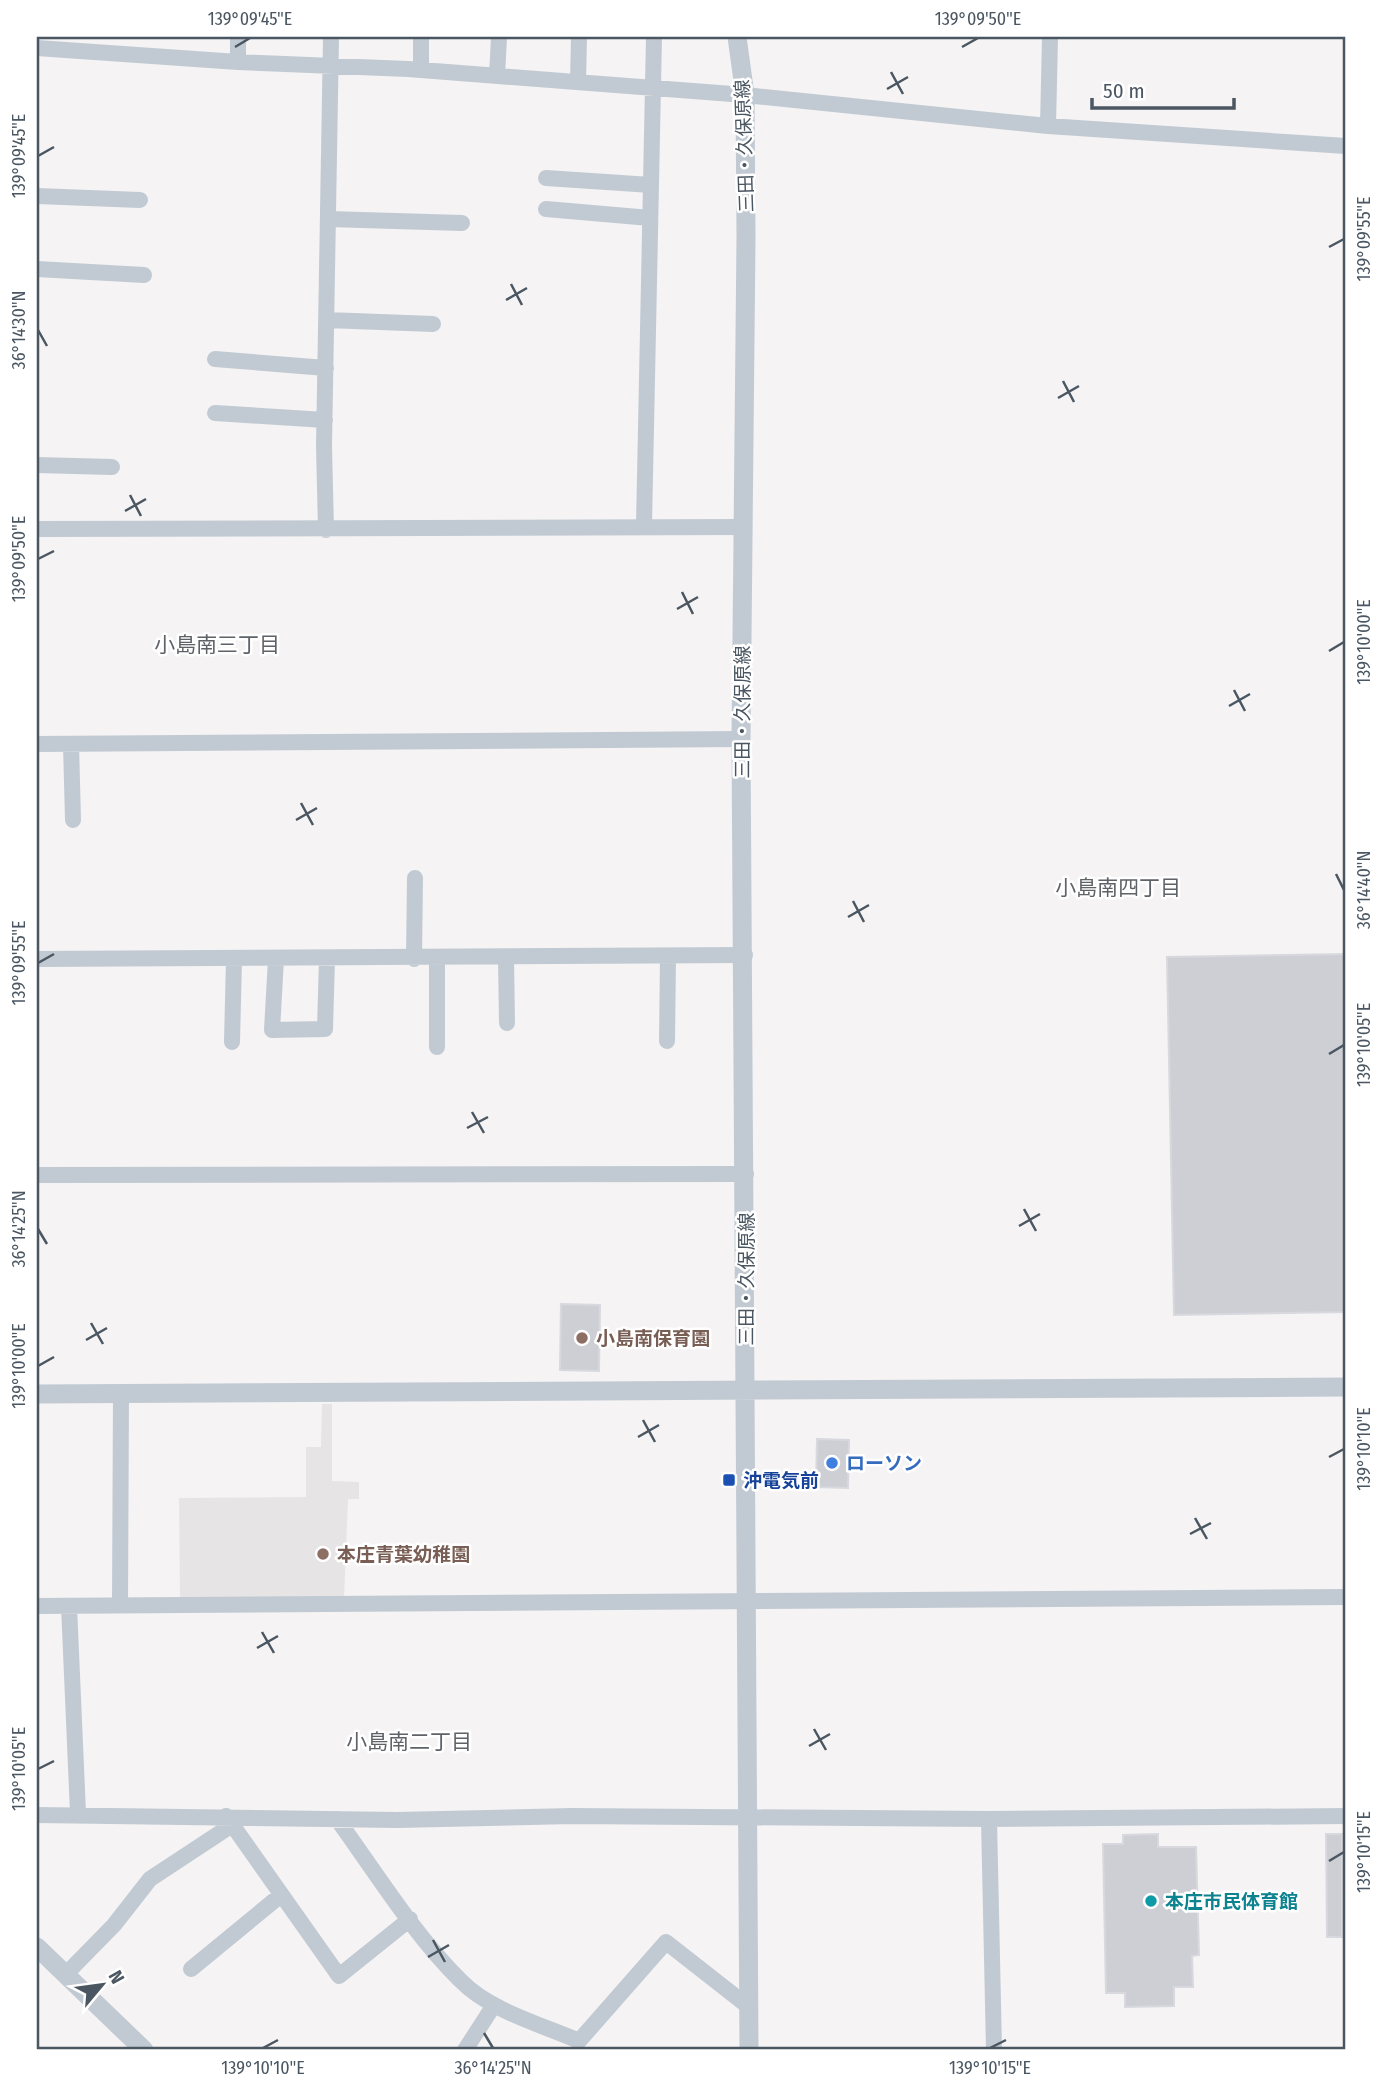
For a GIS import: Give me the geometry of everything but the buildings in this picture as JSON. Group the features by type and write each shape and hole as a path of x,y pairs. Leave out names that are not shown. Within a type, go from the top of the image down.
{"street":[{"path":"237,62 238,37"},
{"path":"326,530 325,420 331,37"},
{"path":"421,37 421,70"},
{"path":"497,76 499,37"},
{"path":"578,82 579,37"},
{"path":"644,525 654,37"},
{"name":"三田・久保原線","path":"737,37 745,95 741,739 745,955 749,2050"},
{"path":"1048,125 1050,37"},
{"path":"37,48 237,62 421,70 745,95 1048,125 1346,146"},
{"path":"547,178 651,185"},
{"path":"37,196 140,200"},
{"path":"546,209 650,218"},
{"path":"328,219 461,223"},
{"path":"37,270 144,275"},
{"path":"327,320 433,324"},
{"path":"215,359 326,368"},
{"path":"215,413 325,420"},
{"path":"37,465 112,467"},
{"path":"37,529 326,530 644,525 743,527"},
{"path":"37,744 741,739"},
{"path":"71,744 73,820"},
{"path":"414,959 415,877"},
{"path":"37,959 437,959 745,955"},
{"path":"667,1041 668,956"},
{"path":"506,958 507,1023"},
{"path":"232,1042 234,959"},
{"path":"276,959 272,1030 325,1029 327,959"},
{"path":"437,959 437,1047"},
{"path":"37,1175 746,1174"},
{"path":"37,1394 747,1388 1346,1387"},
{"path":"120,1605 121,1393"},
{"path":"37,1606 1346,1597"},
{"path":"69,1606 78,1813"},
{"path":"37,1815 78,1813 229,1821 747,1816 989,1819 1346,1816"},
{"path":"337,1819 410,1919 460,1981 494,2005 579,2040 666,1941 749,2007"},
{"path":"989,1819 994,2050"},
{"path":"229,1821 339,1976 410,1919"},
{"path":"66,1974 114,1925 150,1879 229,1821"},
{"path":"191,1969 282,1895"},
{"path":"37,1947 144,2050"},
{"path":"465,2050 494,2005"}],"shaded area":[{"path":"322,1404 332,1404 332,1481 359,1482 359,1499 348,1499 344,1598 180,1597 179,1498 306,1497 306,1447 321,1447"}],"place":[{"name":"小島南保育園","path":"582,1338"},
{"name":"ローソン","path":"832,1463"},
{"name":"沖電気前","path":"729,1480"},
{"name":"本庄青葉幼稚園","path":"323,1554"},
{"name":"本庄市民体育館","path":"1151,1901"}],"district":[{"name":"小島南三丁目","path":"217,645"},
{"name":"小島南四丁目","path":"1118,888"},
{"name":"小島南二丁目","path":"409,1742"}]}
